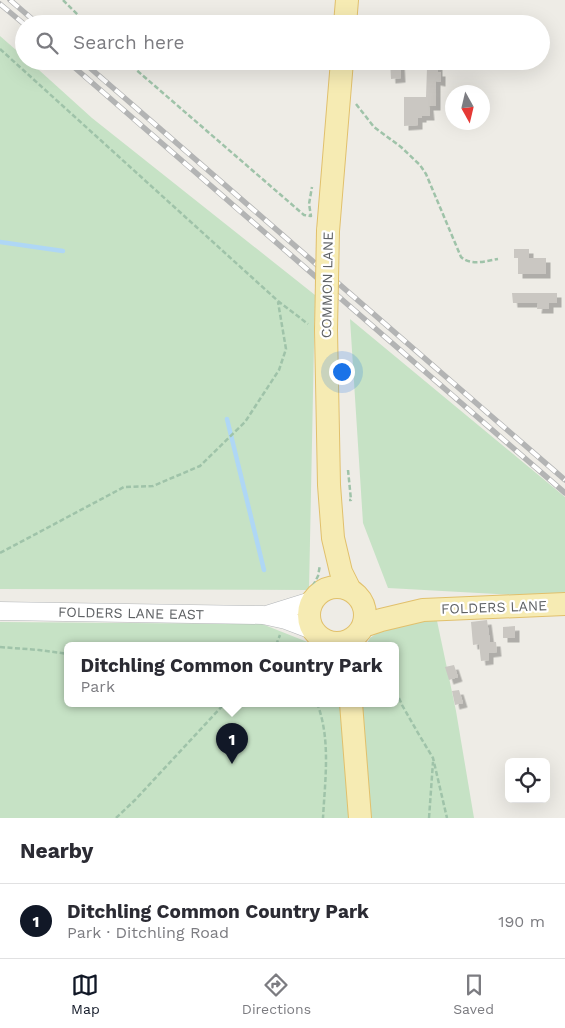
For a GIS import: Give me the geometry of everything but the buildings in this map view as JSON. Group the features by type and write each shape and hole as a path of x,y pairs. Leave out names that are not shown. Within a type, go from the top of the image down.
{"main road":[{"path":"346,15 347,0"},
{"name":"COMMON LANE","path":"341,70 328,232 326,330 329,485 333,538 341,572 353,592"},
{"name":"COMMON LANE","path":"316,597 328,572 333,538"},
{"path":"334,587 342,587 353,592 362,601 365,617 357,636 340,642 332,642 320,637 311,624 310,616 310,608 316,597 326,589 334,587"},
{"name":"FOLDERS LANE","path":"353,592 380,604 423,610 565,604"},
{"name":"FOLDERS LANE","path":"357,636 381,620 423,610"},
{"path":"351,707 360,818"}],"street":[{"name":"FOLDERS LANE EAST","path":"263,615 316,597"},
{"name":"FOLDERS LANE EAST","path":"0,611 263,615 286,620 320,637"}],"path":[{"path":"63,0 77,15"},
{"path":"0,49 15,63"},
{"path":"23,70 278,301 313,328 326,330"},
{"path":"136,70 304,215 311,216 309,204 313,181"},
{"path":"339,92 353,100 374,127 401,147 420,165 426,174 461,257 473,263 498,259"},
{"path":"0,553 124,487 154,486 200,466 245,422 279,370 286,349 278,301"},
{"path":"0,646 64,653"},
{"path":"399,697 433,758 447,818"},
{"path":"116,818 221,707"},
{"path":"318,707 326,749 323,818"},
{"path":"429,818 433,758"}],"green space":[{"path":"0,36 15,49 15,70 39,70 92,118 315,295 309,590 0,589"},
{"path":"350,319 565,497 565,595 534,596 388,588 363,523"},
{"path":"436,616 456,711 474,818 0,818 0,622 262,624 307,642 64,642 64,707 399,707 399,642 368,642 370,638 383,629"}],"waterway":[{"path":"0,242 63,251"},
{"path":"227,419 264,570"}],"railway":[{"path":"10,0 28,15"},
{"path":"0,4 15,16"},
{"path":"77,70 565,493"},
{"path":"92,70 565,480"}],"place":[{"name":"Ditchling Common Country Park","path":"232,764"}]}
